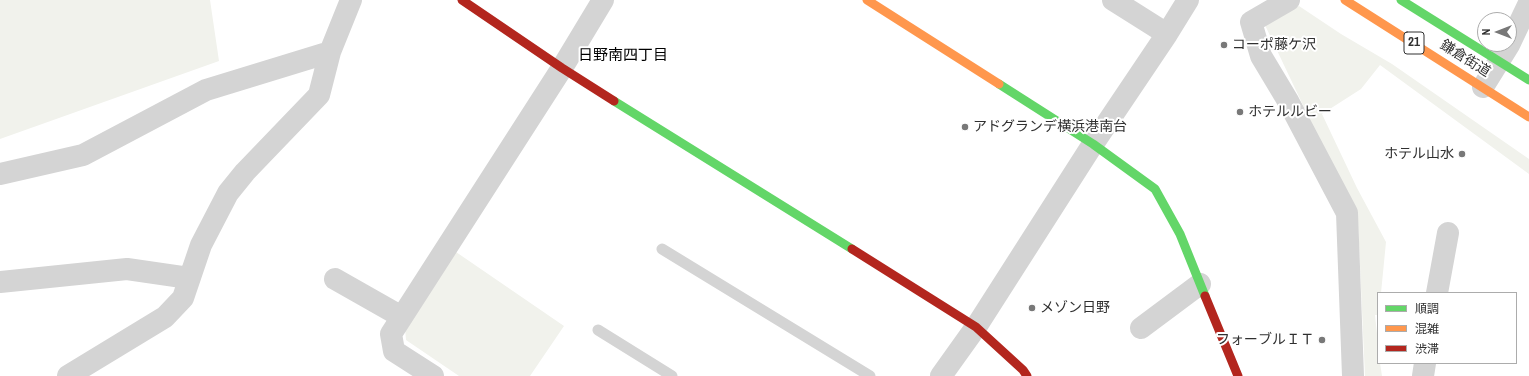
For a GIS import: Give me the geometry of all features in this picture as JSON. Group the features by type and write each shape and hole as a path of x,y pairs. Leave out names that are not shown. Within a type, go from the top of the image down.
{"street":[{"path":"68,376 165,317 183,298 201,245 228,193 245,172 319,95 330,52 351,0"},
{"path":"462,0 562,68 976,327 1023,370 1027,376"},
{"path":"433,376 394,351 391,334 562,68 603,0"},
{"path":"867,0 1093,144 1155,189 1180,234 1238,376"},
{"path":"1113,0 1167,34"},
{"path":"941,376 976,327 1093,144 1188,0"},
{"path":"1290,0 1252,22 1261,56 1288,101 1348,213 1353,376"},
{"name":"鎌倉街道","path":"1345,0 1529,117"},
{"name":"鎌倉街道","path":"1401,0 1529,80"},
{"path":"1484,87 1509,45 1529,2"},
{"path":"0,174 83,155 206,90 330,52"},
{"path":"1437,292 1448,233"},
{"path":"0,282 127,269 189,278"},
{"path":"335,279 402,317"},
{"path":"1141,328 1200,284"},
{"path":"1423,376 1425,364"}],"lane":[{"path":"662,249 870,376"},
{"path":"598,330 672,376"}],"shaded area":[{"path":"0,0 210,0 219,61 0,139"},
{"path":"1299,6 1341,34 1392,64 1529,159 1529,174 1380,65 1361,89 1322,114 1357,188 1386,242 1381,292 1377,292 1377,315 1375,315 1377,334 1377,364 1380,364 1382,376 1365,376 1358,221 1264,23"},
{"path":"456,252 564,326 530,376 459,376 406,340 405,328"}],"traffic: fast":[{"path":"1401,0 1529,80"},
{"path":"999,84 1093,144 1155,189 1180,234 1205,296"},
{"path":"614,101 852,249"}],"traffic: slow":[{"path":"867,0 999,84"},
{"path":"1345,0 1529,117"}],"traffic: jam":[{"path":"462,0 562,68 614,101"},
{"path":"852,249 976,327 1023,370 1027,376"},
{"path":"1205,296 1238,376"}],"place":[{"name":"コーポ藤ケ沢","path":"1224,45"},
{"name":"ホテルルビー","path":"1240,112"},
{"name":"アドグランデ横浜港南台","path":"965,127"},
{"name":"ホテル山水","path":"1462,154"},
{"name":"メゾン日野","path":"1032,308"},
{"name":"フォーブルＩＴ","path":"1322,340"}],"district":[{"name":"日野南四丁目","path":"623,56"}]}
